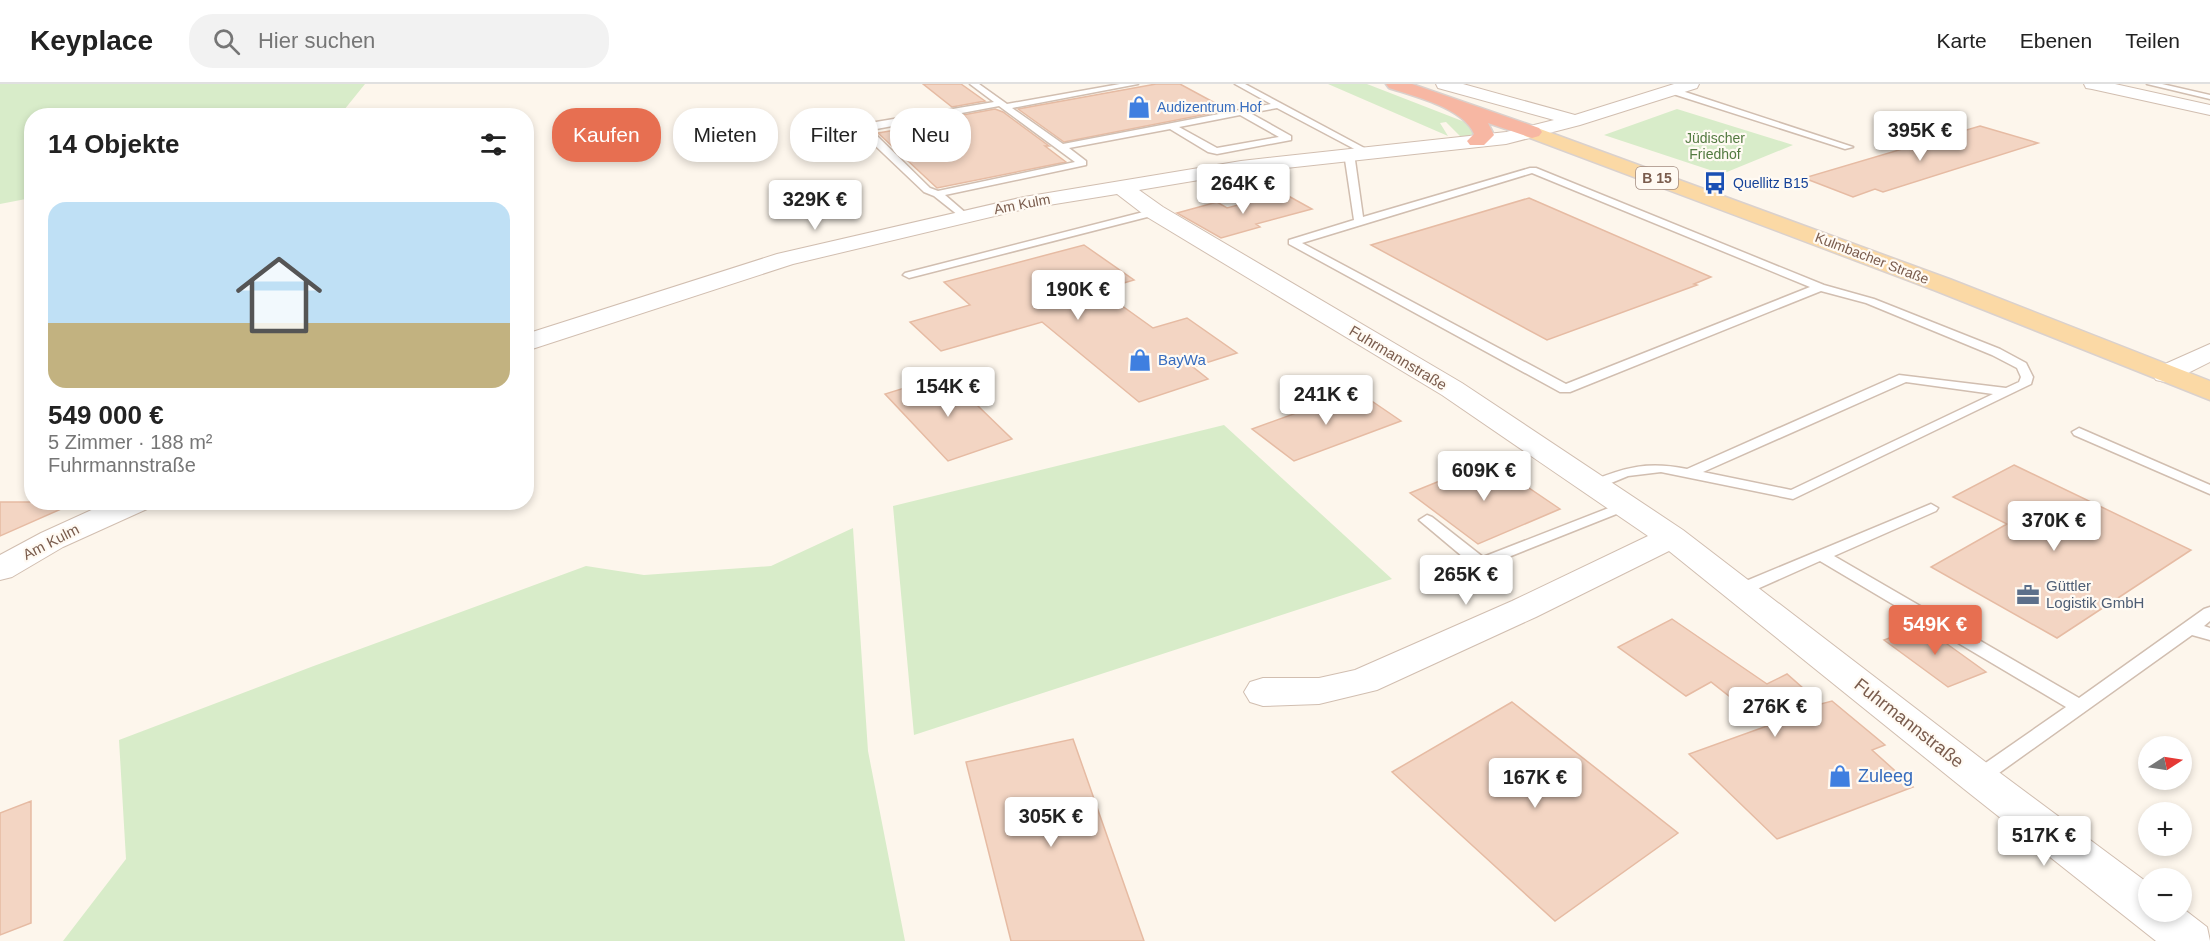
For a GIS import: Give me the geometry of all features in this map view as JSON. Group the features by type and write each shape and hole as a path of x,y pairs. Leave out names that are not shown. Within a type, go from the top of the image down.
{"highway":[{"name":"B 15","path":"1395,84 1532,132"},
{"path":"1453,104 1483,129 1484,135 1477,141"}],"main road":[{"name":"Kulmbacher Straße","path":"1532,132 1943,285 2210,391"}],"street":[{"path":"1444,84 1574,121"},
{"name":"Am Kulm","path":"534,340 785,259 963,216 1120,186 1357,152 1477,141 1532,132 1691,84"},
{"path":"2092,84 2210,110"},
{"name":"Fuhrmannstraße","path":"1120,186 1155,212 1452,389 1672,537 1978,778 2138,900"},
{"path":"2165,374 2210,352"},
{"name":"Am Kulm","path":"0,569 52,540 118,510"},
{"path":"1263,692 1319,692 1364,681 1524,609 1672,537"},
{"path":"2166,922 2191,941"}],"lane":[{"path":"937,194 1083,163 974,84"},
{"path":"963,216 937,194 927,190 867,133 866,129 876,125 1134,84"},
{"path":"1239,84 1357,152 1359,222"},
{"path":"2151,84 2210,97"},
{"path":"1673,91 1848,147"},
{"path":"1062,147 1279,105"},
{"path":"1171,126 1216,151 1288,138 1241,112"},
{"path":"1594,485 1625,472 1661,468 1794,495 2025,384 2028,377 2022,366 1996,352 1870,301 1820,287 1533,170 1293,242 1565,389 1820,287"},
{"path":"909,274 1155,212"},
{"path":"1690,473 1904,378 2007,392"},
{"path":"2079,432 2210,490"},
{"path":"1427,520 1481,562 1624,506"},
{"path":"1740,590 1930,508"},
{"path":"1821,555 2079,706"},
{"path":"1978,778 2210,613"},
{"path":"2190,628 2210,634"}],"green space":[{"path":"0,84 365,84 346,108 24,108 24,199 0,204"},
{"path":"1328,84 1367,84 1470,124 1475,133 1460,136 1446,122 1440,123 1448,136"},
{"name":"Jüdischer Friedhof","path":"1677,109 1793,145 1722,174 1604,135"},
{"path":"1224,425 1392,579 914,735 893,506"},
{"path":"853,528 868,751 905,941 63,941 126,859 119,740 586,566 644,575 771,566"}],"building":[{"path":"923,84 961,84 985,101 952,107"},
{"path":"1156,84 1180,84 1228,110 1064,142 1018,109"},
{"path":"995,109 1003,112 1049,146 1045,146 1066,162 937,188 909,162 971,162 971,114"},
{"path":"1980,126 2038,143 1883,192 1875,189 1853,197 1804,178"},
{"path":"890,131 890,144 878,133"},
{"path":"1283,193 1312,209 1256,224 1260,227 1221,238 1177,213 1217,202 1227,208"},
{"path":"1529,198 1711,277 1694,284 1697,285 1547,340 1371,245"},
{"path":"1084,245 1134,280 1100,290 1153,328 1187,318 1237,353 1193,367 1208,379 1139,402 1042,322 941,351 910,322 970,305 944,282"},
{"path":"946,375 1012,439 948,461 885,394"},
{"path":"1357,391 1401,421 1294,461 1252,429"},
{"path":"1489,461 1560,509 1478,544 1410,493"},
{"path":"2014,465 2191,550 2057,638 1931,567 2007,524 1953,497"},
{"path":"0,502 24,502 24,510 59,510 0,536"},
{"path":"1672,619 1767,684 1787,674 1821,704 1832,701 1885,745 1872,750 1913,787 1777,839 1689,754 1767,726 1711,682 1686,696 1618,647"},
{"path":"1922,626 1986,672 1948,687 1884,640"},
{"path":"1512,702 1678,833 1555,921 1392,772"},
{"path":"1073,739 1144,941 1011,941 966,762"},
{"path":"31,801 31,923 0,935 0,813"}],"place":[{"name":"Audizentrum Hof","path":"1139,107"},
{"name":"Quellitz B15","path":"1715,183"},
{"name":"BayWa","path":"1140,360"},
{"name":"Güttler Logistik GmbH","path":"2028,595"},
{"name":"Zuleeg","path":"1840,776"}]}
